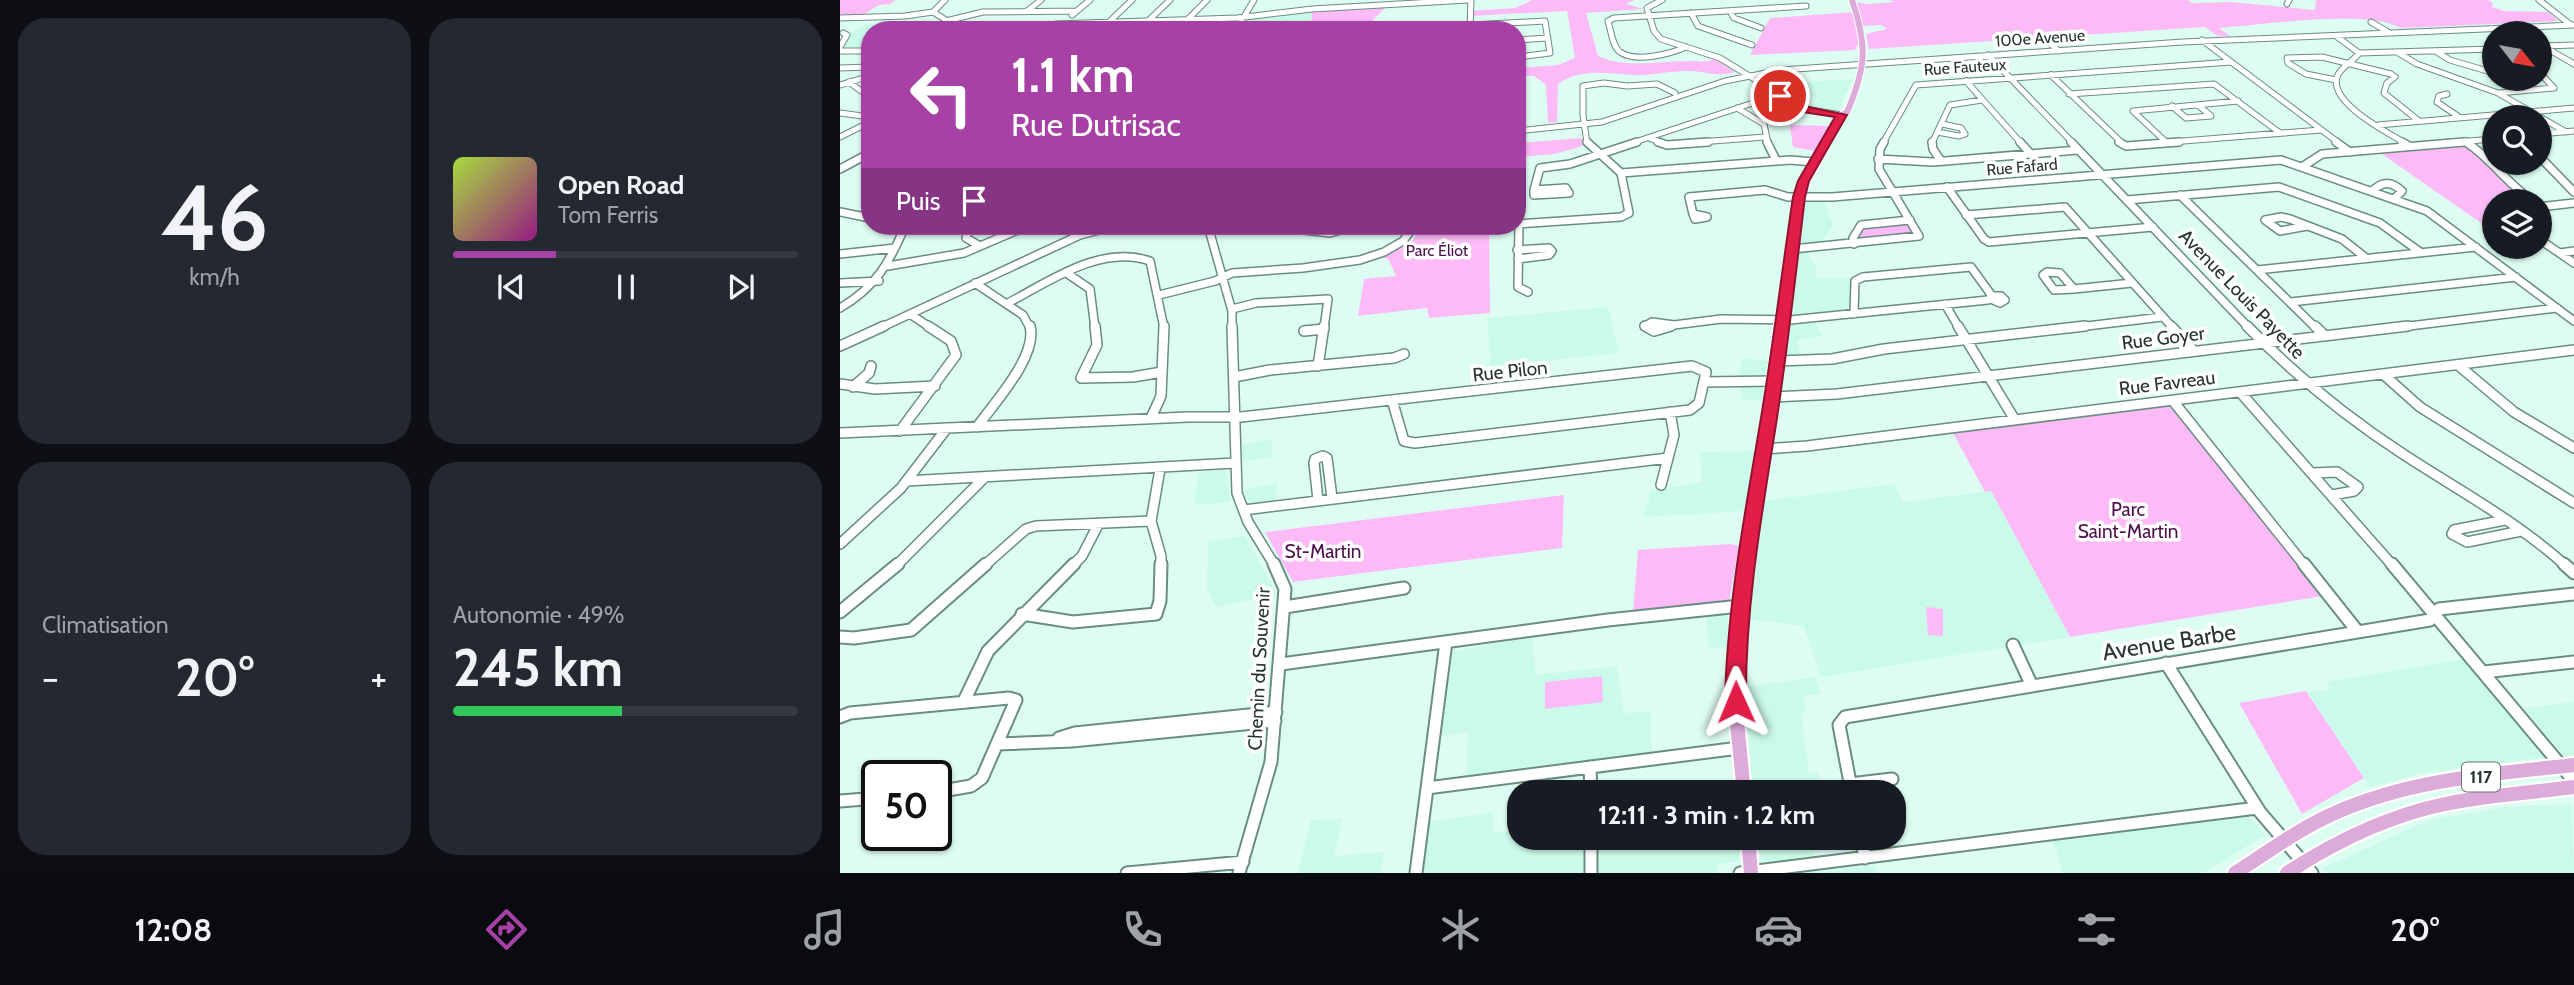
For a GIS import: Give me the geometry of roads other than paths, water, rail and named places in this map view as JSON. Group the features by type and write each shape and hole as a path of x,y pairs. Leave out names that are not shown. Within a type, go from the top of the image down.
{"main road":[{"path":"1743,780 1735,673 1740,606 1799,197 1802,184 1814,162 1852,100 1862,64 1863,37 1852,0"},
{"name":"117","path":"2235,873 2284,841 2339,811 2401,790 2437,782 2568,766"},
{"name":"117","path":"2287,873 2308,868 2352,835 2409,813 2457,802 2574,787"},
{"path":"1749,850 1751,873"}],"street":[{"path":"840,18 912,16 933,12 946,0"},
{"path":"1027,11 1041,0"},
{"path":"1062,21 1088,0"},
{"path":"1110,21 1132,0"},
{"path":"1148,21 1170,0"},
{"path":"1187,20 1207,0"},
{"path":"1241,21 1254,0"},
{"path":"1148,21 1243,18 1368,3 1470,0 1470,21"},
{"path":"1662,0 1648,6 1649,16 1659,38 1712,55 1807,110 1842,115"},
{"path":"2539,0 2572,25"},
{"path":"1686,47 1664,54 1635,55 1618,51 1609,20 1804,3 1809,13"},
{"path":"933,12 946,21 983,12 1074,11"},
{"path":"1730,11 1734,18 1761,27"},
{"path":"1690,13 1697,26 1752,45"},
{"path":"1526,22 1544,21 1549,54 1526,56"},
{"path":"2369,22 2386,32"},
{"name":"100e Avenue","path":"1583,123 1745,74 2202,40 2572,25"},
{"path":"841,33 847,35 840,49 861,50"},
{"path":"2334,34 2359,53 2482,49"},
{"path":"1526,39 1548,38"},
{"path":"2044,38 2058,50"},
{"path":"2202,40 2350,152"},
{"path":"2552,46 2574,45"},
{"path":"2435,51 2482,70"},
{"path":"2397,52 2417,64 2498,93 2519,105"},
{"path":"2552,52 2574,64"},
{"path":"2359,53 2351,64 2339,72 2336,80 2338,94 2409,146"},
{"name":"Avenue Louis Payette","path":"1988,55 2263,343 2306,384 2356,422 2521,531 2574,573"},
{"path":"2336,80 2306,74 2288,63 2287,58 2322,57 2394,75 2384,87 2384,93 2419,121"},
{"name":"Rue Fauteux","path":"1878,159 1880,149 1915,86 2231,62"},
{"path":"840,68 861,67"},
{"name":"100e Avenue","path":"1526,129 1614,118 1745,74"},
{"path":"2051,75 2124,145 2321,130"},
{"path":"840,85 861,79"},
{"path":"1966,81 2030,153"},
{"path":"849,82 861,91"},
{"path":"1526,223 1626,216 1629,211 1622,173 1587,144 1583,123 1582,88 1586,85 1657,84 1675,93"},
{"path":"2069,94 2211,84 2280,133"},
{"path":"2498,93 2517,91"},
{"path":"2447,94 2439,96 2437,102 2459,117"},
{"path":"1534,190 1540,168 1570,164 1777,95"},
{"path":"1941,161 1932,145 1952,103 1982,100"},
{"path":"2167,143 2133,111 2238,101"},
{"path":"2172,106 2186,118 2211,116 2198,104"},
{"path":"1737,108 1764,124 1765,138 1776,160"},
{"path":"2552,110 2574,108"},
{"path":"840,113 861,118"},
{"path":"2378,125 2482,115"},
{"path":"2552,123 2570,132"},
{"path":"1937,132 1959,136 1965,134 1961,128 1942,124"},
{"path":"840,137 861,125"},
{"path":"2552,133 2570,132"},
{"path":"1649,138 1667,145 1765,138"},
{"path":"2302,167 2317,155 2482,140"},
{"path":"2465,141 2486,155 2515,189"},
{"path":"1793,249 1917,237 1919,234 1880,169 1878,159 1941,161 2078,150"},
{"path":"840,167 861,156"},
{"name":"Rue Fafard","path":"1693,214 1689,197 1765,190 1783,196 1836,197 2266,159 2302,167 2431,213 2574,321"},
{"path":"1622,173 1776,160 1814,162"},
{"path":"2552,169 2574,192"},
{"name":"Rue Fafard","path":"2372,191 2382,182 2388,182 2402,191 2394,199"},
{"path":"1947,187 1985,241 1991,243 2153,227"},
{"path":"2127,200 2263,187 2284,188 2377,222 2420,252"},
{"path":"2180,195 2325,336"},
{"path":"2552,205 2574,203"},
{"path":"1966,215 2063,206 2193,350"},
{"path":"840,212 861,216"},
{"path":"2307,226 2280,231 2265,220 2283,217 2342,239 2366,258"},
{"path":"1854,244 1853,238 1861,225 1910,220"},
{"path":"840,308 879,281 901,235"},
{"path":"967,235 966,238 980,246"},
{"path":"888,266 957,255 1006,235"},
{"path":"840,346 1083,235"},
{"name":"Chemin du Souvenir","path":"1211,235 1232,309 1236,491 1283,582 1285,607 1276,717 1268,775 1241,867"},
{"path":"1159,295 1223,278 1232,273 1369,258 1403,240 1407,235"},
{"path":"1518,235 1518,287 1528,292"},
{"path":"2257,270 2476,247"},
{"path":"840,248 851,251"},
{"path":"840,254 895,248"},
{"path":"1517,250 1549,248 1552,251 1549,255 1518,259"},
{"path":"2552,248 2574,263"},
{"path":"2560,253 2574,251"},
{"path":"1008,303 1103,259 1126,255 1140,257 1153,264 1165,322 1160,398 1151,418"},
{"path":"1674,325 1737,318 1783,320 1854,314 1992,297 1976,270 1971,267 1857,279 1854,314"},
{"path":"1068,274 1090,289 1097,345 1081,378 1133,377 1162,372"},
{"path":"2291,302 2516,277"},
{"path":"840,283 879,281"},
{"path":"975,283 1008,303 1028,322 1030,344 1025,356 977,427"},
{"path":"2074,289 2132,283"},
{"path":"1232,309 1253,304 1325,298 1329,300 1318,366"},
{"path":"1945,304 2015,420"},
{"name":"Rue Goyer","path":"1772,397 1837,394 2557,308"},
{"path":"900,431 954,360 956,350 951,341 910,313"},
{"path":"1777,362 1832,359 1884,349 2162,317"},
{"path":"1304,331 1324,330"},
{"name":"Rue Favreau","path":"1764,449 2574,350"},
{"path":"1234,377 1394,358 1404,354"},
{"path":"2458,365 2514,412 2574,448"},
{"path":"853,387 869,373 870,366"},
{"name":"Rue Pilon","path":"1234,417 1692,366 1704,369 1704,382"},
{"path":"2383,374 2420,407 2574,503"},
{"path":"1392,400 1402,438 1409,443 1670,412 1696,407 1704,382 1774,381"},
{"path":"840,384 875,389 935,386"},
{"path":"2240,392 2568,766 2574,781"},
{"path":"2173,401 2358,632"},
{"path":"1661,485 1674,435 1670,412"},
{"path":"840,433 1151,418 1234,417"},
{"path":"840,544 906,481 947,428"},
{"path":"1318,500 1315,459 1323,456 1327,458 1332,498"},
{"path":"1244,510 1668,458"},
{"path":"906,481 1235,463"},
{"path":"1022,614 1073,622 1156,614 1160,601 1161,556 1151,521 1160,469"},
{"path":"2313,473 2337,472 2358,487 2354,491 2332,495"},
{"path":"840,612 904,561 945,522 984,478"},
{"path":"2505,520 2454,530 2452,534 2459,541 2467,542 2521,531"},
{"path":"840,637 854,638 911,630 1026,528 1151,521"},
{"path":"964,701 988,651 1082,556 1099,523"},
{"path":"1285,607 1404,588"},
{"name":"Avenue Barbe","path":"1849,780 1839,728 1842,718 2433,620 2439,609 2574,594"},
{"path":"1281,664 1740,606"},
{"path":"1416,873 1446,642"},
{"path":"2013,645 2032,686"},
{"path":"2484,672 2574,662"},
{"path":"2166,663 2257,808 2308,868"},
{"path":"840,717 850,713 964,701 1009,698 1016,700 982,778 971,786 952,789"},
{"path":"996,744 1072,741 1276,717"},
{"path":"1427,788 1739,748"},
{"path":"1590,767 1590,780"},
{"path":"1887,780 1892,779"},
{"path":"840,801 861,799"},
{"path":"1740,873 2257,808"},
{"path":"1591,850 1591,873"},
{"path":"1863,850 1865,858"},
{"path":"1127,873 1241,867"}],"park label":[{"name":"Parc Éliot","path":"1437,250"},
{"name":"Parc Saint-Martin","path":"2128,520"},
{"name":"St-Martin","path":"1323,551"}]}
